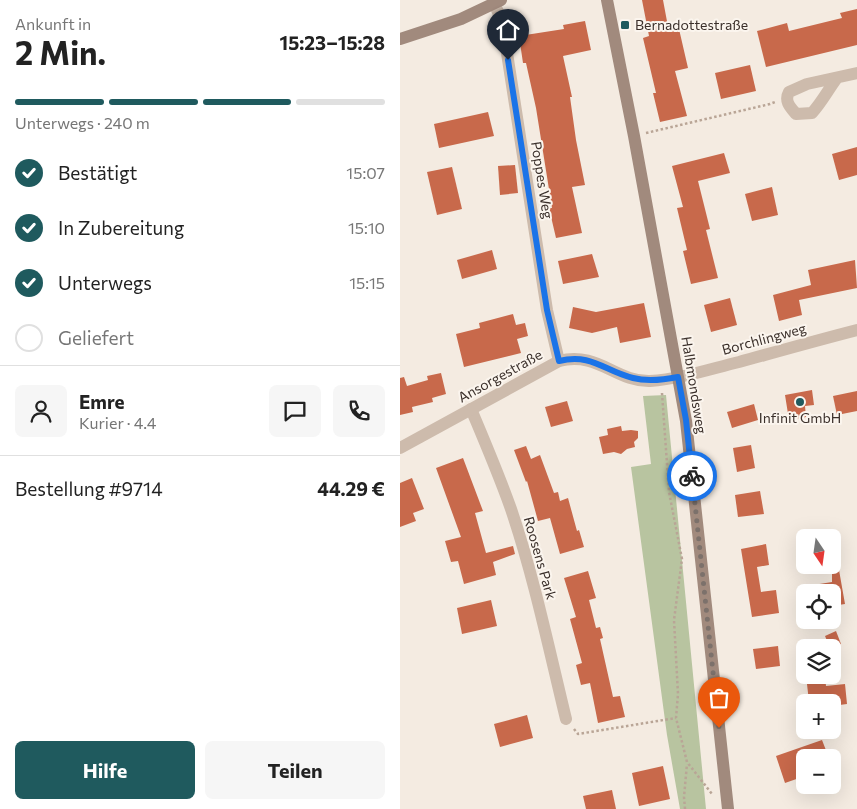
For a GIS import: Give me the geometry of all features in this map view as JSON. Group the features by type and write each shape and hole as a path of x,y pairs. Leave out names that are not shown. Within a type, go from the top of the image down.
{"street":[{"name":"Halbmondsweg","path":"607,0 634,136 687,430 728,809"},
{"path":"400,39 460,19 497,1"},
{"name":"Poppes Weg","path":"497,1 502,21 547,310 559,361"},
{"path":"837,78 812,113 796,114 787,104 789,92 806,84 857,73"},
{"name":"Borchlingweg","path":"678,377 857,330"},
{"name":"Ansorgestraße","path":"400,448 559,361 581,358 631,378 647,381 678,377"},
{"name":"Roosens Park","path":"471,409 497,469 511,510 535,590 566,719"}],"path":[{"path":"634,136 770,104 787,95"},
{"path":"660,380 669,492 682,559 674,620 678,694 676,718 687,762 684,797 685,809"},
{"path":"566,719 578,734 676,718"},
{"path":"687,762 712,794"}],"green space":[{"path":"666,395 706,809 680,809 667,735 631,467 651,464 643,396"}],"building":[{"path":"642,0 663,0 669,32 679,29 688,68 675,71 687,116 660,122 653,93 656,93 643,38 649,36"},
{"path":"857,9 857,45 766,67 757,31 787,23 789,31 842,18 840,13"},
{"path":"585,21 591,50 563,56 572,97 570,97 576,140 585,185 572,187 582,233 556,238 549,208 552,208 536,108 526,63 523,63 519,36 564,29 563,25"},
{"path":"750,65 756,91 721,99 715,73"},
{"path":"488,112 494,136 439,148 434,124"},
{"path":"857,147 857,175 839,180 832,154"},
{"path":"724,153 730,173 698,181 710,229 706,230 718,278 691,284 683,251 687,250 677,208 683,207 672,166"},
{"path":"515,165 518,193 500,195 498,166"},
{"path":"452,167 462,209 437,215 427,172"},
{"path":"772,187 778,215 752,221 745,194"},
{"path":"492,250 497,269 462,279 457,260"},
{"path":"592,254 599,277 563,284 558,261"},
{"path":"855,260 857,288 799,300 802,315 779,321 773,295 811,285 808,270"},
{"path":"730,298 737,325 711,332 704,305"},
{"path":"644,303 651,337 620,343 617,327 592,333 569,328 573,307 596,312"},
{"path":"513,314 516,325 525,323 528,336 517,339 521,353 464,367 456,334 480,328 479,323"},
{"path":"441,373 446,394 432,398 433,402 412,407 413,412 400,415 400,378 404,377 407,386 428,380 427,376"},
{"path":"812,390 814,405 805,406 806,417 789,420 785,395"},
{"path":"857,391 857,411 837,415 833,396"},
{"path":"567,401 573,421 551,427 545,407"},
{"path":"754,404 758,420 732,428 727,412"},
{"path":"621,426 622,431 638,431 638,438 634,442 635,447 627,449 621,454 614,452 603,454 599,437 608,435 607,429"},
{"path":"751,445 755,468 737,472 733,448"},
{"path":"526,446 531,459 540,455 554,493 558,492 560,501 568,498 577,531 579,530 584,547 560,554 550,518 538,521 527,481 514,450"},
{"path":"463,458 483,511 475,513 486,553 513,546 515,554 493,562 496,575 464,584 458,561 451,562 445,541 461,537 436,468"},
{"path":"412,478 424,509 413,513 416,521 400,527 400,483"},
{"path":"760,491 764,514 738,517 735,495"},
{"path":"766,544 769,565 757,567 761,592 776,590 779,613 752,617 741,549"},
{"path":"588,571 596,598 589,600 596,628 600,627 603,638 600,639 613,697 620,696 625,717 598,723 590,683 581,685 576,665 582,663 570,619 576,617 564,578"},
{"path":"832,574 840,574 845,604 841,605 841,584 820,584 832,582"},
{"path":"491,600 497,626 462,634 457,608"},
{"path":"836,631 839,639 826,639 825,636"},
{"path":"778,646 780,666 756,669 753,649"},
{"path":"807,684 826,684 826,686 845,684 847,704 841,705 841,694 808,694"},
{"path":"527,715 533,738 500,747 494,724"},
{"path":"822,740 826,749 796,749"},
{"path":"796,749 796,779 785,783 776,756"},
{"path":"663,766 670,799 639,806 632,773"},
{"path":"612,790 616,809 586,809 583,796"}],"way so far":[{"path":"692,476 719,728"}],"place":[{"name":"Bernadottestraße","path":"625,25"},
{"name":"Infinit GmbH","path":"800,402"}],"route":[{"path":"508,60 547,310 559,361 581,358 631,378 647,381 678,377 686,420 692,476"}]}
